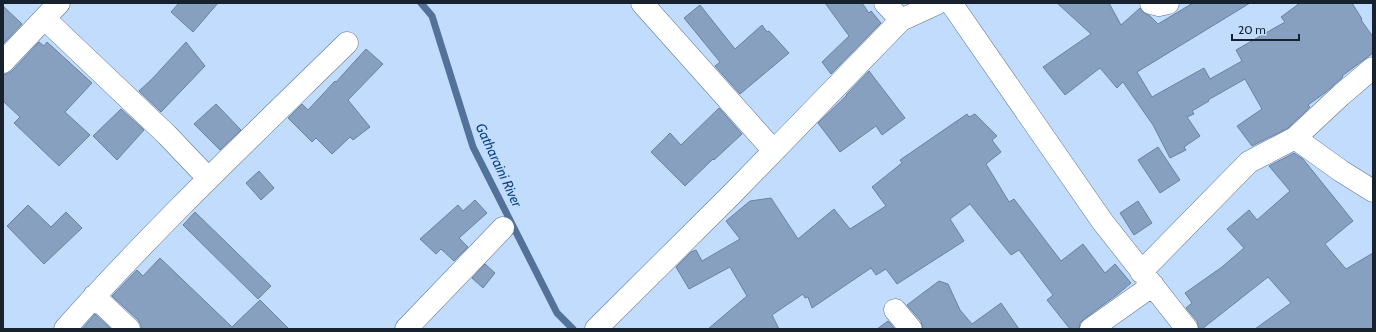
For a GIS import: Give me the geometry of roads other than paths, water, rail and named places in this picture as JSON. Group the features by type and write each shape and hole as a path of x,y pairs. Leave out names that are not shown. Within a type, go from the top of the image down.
{"street":[{"path":"3,62 59,3"},
{"path":"642,3 774,151"},
{"path":"886,3 901,20"},
{"path":"596,329 774,151 901,20 938,3"},
{"path":"951,3 1102,221 1187,329"},
{"path":"1151,3 1159,5 1168,3"},
{"path":"45,19 167,135 208,178"},
{"path":"65,329 94,296 208,178 347,44"},
{"path":"1091,329 1147,278 1249,162 1295,138 1341,95 1373,68"},
{"path":"1295,138 1373,191"},
{"path":"406,329 503,228"},
{"path":"94,296 129,329"},
{"path":"895,310 911,329"}],"waterway":[{"name":"Gatharaini River","path":"421,3 432,16 473,147 557,313 573,329"}]}
